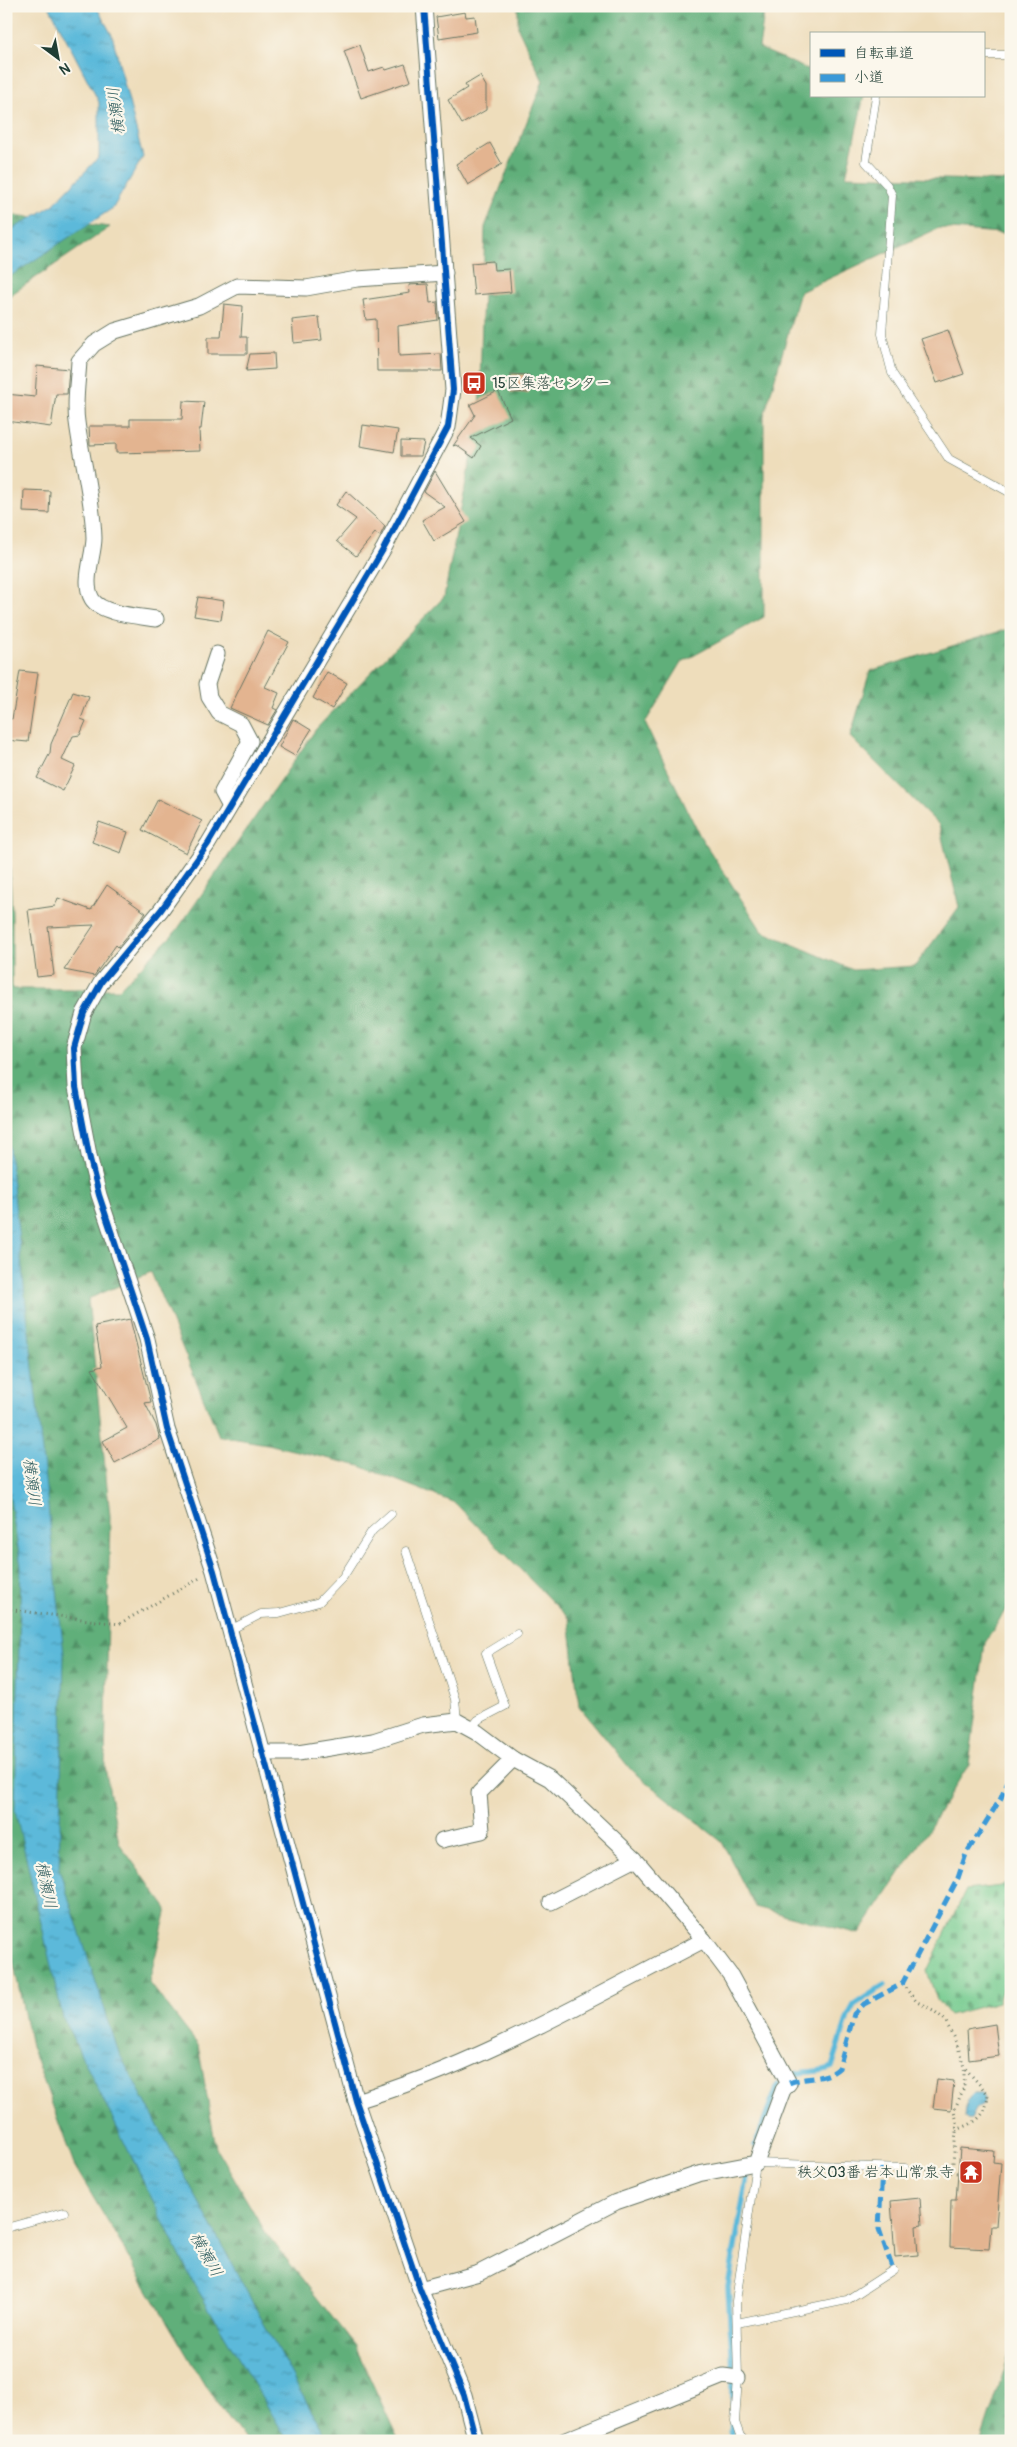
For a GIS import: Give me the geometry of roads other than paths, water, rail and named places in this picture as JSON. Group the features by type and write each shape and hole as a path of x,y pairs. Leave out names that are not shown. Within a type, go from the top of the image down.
{"street":[{"path":"424,6 453,390 448,427 384,548 229,805 208,844 166,902 102,981 84,1013 74,1048 76,1087 89,1156 99,1195 147,1339 167,1429 214,1571 261,1754 356,2101 420,2289 464,2395 476,2441"},
{"path":"156,618 99,607 91,597 89,583 94,546 94,523 77,422 79,361 94,344 115,331 199,306 237,286 306,288 357,279 445,274"},
{"path":"216,654 207,684 209,697 219,713 241,724 250,740 222,792 229,805"},
{"path":"261,1754 298,1753 373,1741 423,1724 457,1721 471,1729 513,1759 550,1779 635,1858 704,1940 731,1976 789,2083 783,2090 756,2162 698,2174 616,2202 479,2273 420,2289"},
{"path":"442,1840 482,1830 479,1793 513,1759"},
{"path":"551,1902 635,1858"},
{"path":"356,2101 387,2092 458,2063 704,1940"},
{"path":"562,2441 723,2376 738,2378"}],"lane":[{"path":"984,55 1011,55"},
{"path":"876,98 866,162 887,186 892,195 882,334 892,373 949,459 1011,493"},
{"path":"230,1630 261,1614 279,1614 319,1602 343,1577 372,1531 391,1514"},
{"path":"406,1551 455,1699 457,1721"},
{"path":"471,1729 478,1720 505,1706 486,1652 518,1634"},
{"path":"745,2441 740,2436 735,2422 738,2378 736,2301 756,2162 905,2168"},
{"path":"6,2228 64,2212"},
{"path":"736,2323 847,2300 893,2270"}],"water":[{"name":"横瀬川","path":"49,6 96,6 112,35 143,157 113,208 6,279 6,233 53,205 99,157 99,102"},
{"name":"横瀬川","path":"6,1120 64,1654 59,1869 119,2053 300,2391 329,2441 288,2441 193,2282 63,2018 15,1810 21,1566 6,1475"},
{"path":"974,2093 981,2093 984,2099 983,2105 976,2109 971,2119 967,2119 965,2117 967,2104 969,2098"}],"waterway":[{"path":"787,2078 798,2073 821,2071 832,2067 848,2016 854,2005 884,1985"},
{"path":"755,2146 778,2085"},
{"path":"733,2404 733,2368 728,2287 749,2165"},
{"path":"733,2420 732,2434 737,2441"}],"place":[{"name":"15区集落センター","path":"474,383"},
{"name":"秩父03番 岩本山常泉寺","path":"971,2172"}]}
